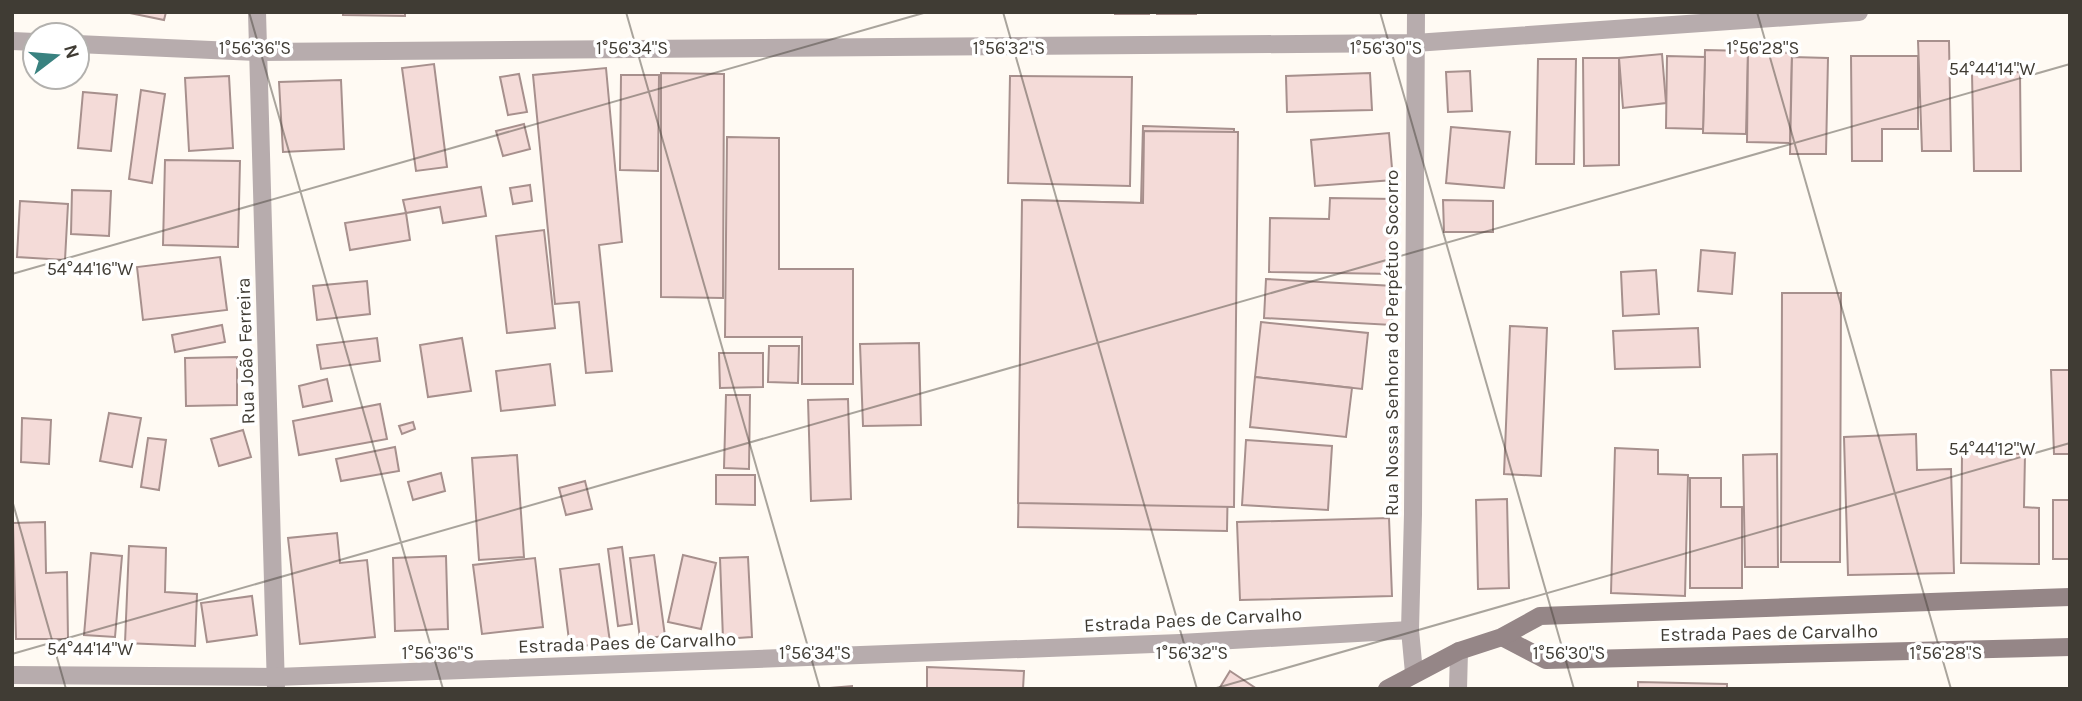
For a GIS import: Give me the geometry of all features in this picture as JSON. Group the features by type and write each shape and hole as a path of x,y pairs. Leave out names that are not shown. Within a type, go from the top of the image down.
{"main road":[{"name":"Estrada Paes de Carvalho","path":"1502,637 1540,616 2070,597"},
{"name":"Estrada Paes de Carvalho","path":"1502,637 1546,660 2070,647"},
{"path":"1387,689 1459,651 1502,637"}],"street":[{"name":"Rua João Ferreira","path":"257,12 276,683"},
{"name":"Rua Nossa Senhora do Perpétuo Socorro","path":"1414,673 1410,630 1416,12"},
{"path":"91,45 258,52 1415,43 1859,12"},
{"name":"Estrada Paes de Carvalho","path":"12,675 276,683 1180,643 1410,630"},
{"path":"1458,689 1459,651"}],"building":[{"path":"125,12 166,12 164,20"},
{"path":"343,12 405,12 405,16 343,15"},
{"path":"1149,12 1149,14 1115,14"},
{"path":"1196,12 1196,14 1157,14"},
{"path":"1918,41 1949,41 1951,151 1922,151"},
{"path":"1705,50 1748,51 1746,134 1703,133"},
{"path":"1748,51 1792,53 1790,143 1747,142"},
{"path":"1662,54 1666,103 1623,108 1619,58"},
{"path":"1667,56 1705,57 1703,129 1666,128"},
{"path":"1851,56 1918,56 1918,129 1882,129 1882,161 1852,161"},
{"path":"1792,57 1828,58 1826,154 1790,154"},
{"path":"1583,58 1619,58 1619,165 1584,166"},
{"path":"1538,59 1576,59 1574,164 1536,164"},
{"path":"434,64 447,167 416,171 402,68"},
{"path":"606,68 622,242 599,245 612,371 586,373 579,302 555,304 533,75"},
{"path":"1470,71 1472,111 1448,112 1446,72"},
{"path":"2020,72 2021,171 1974,171 1972,73"},
{"path":"661,73 724,74 723,298 661,297"},
{"path":"1370,73 1372,110 1287,112 1286,76"},
{"path":"519,74 527,112 508,115 500,77"},
{"path":"621,75 659,75 658,171 620,170"},
{"path":"229,76 233,148 189,151 185,78"},
{"path":"1010,76 1132,77 1130,186 1008,183"},
{"path":"341,80 344,149 283,152 279,82"},
{"path":"141,90 165,94 152,183 129,179"},
{"path":"83,92 117,95 111,151 78,148"},
{"path":"524,124 530,149 503,156 496,131"},
{"path":"1143,126 1234,129 1227,531 1018,527 1024,200 1141,203"},
{"path":"1451,127 1510,132 1504,188 1446,183"},
{"path":"1144,131 1238,132 1234,507 1018,503 1022,200 1143,203"},
{"path":"1389,133 1393,180 1315,186 1311,140"},
{"path":"727,137 779,138 779,269 853,269 853,384 802,384 802,337 725,337"},
{"path":"165,160 240,161 238,247 163,245"},
{"path":"530,185 532,201 513,204 510,188"},
{"path":"481,187 486,216 443,223 440,207 406,213 403,200"},
{"path":"72,190 111,191 109,236 71,234"},
{"path":"1330,198 1395,199 1394,274 1269,272 1270,218 1329,219"},
{"path":"1443,200 1493,201 1493,232 1444,232"},
{"path":"20,201 68,204 65,260 17,257"},
{"path":"406,213 410,240 350,250 345,223"},
{"path":"544,230 555,328 507,333 496,236"},
{"path":"1701,250 1735,253 1732,294 1698,291"},
{"path":"220,257 227,310 143,320 137,267"},
{"path":"1656,270 1659,314 1623,316 1621,272"},
{"path":"1266,279 1394,286 1392,325 1264,318"},
{"path":"367,281 370,314 317,320 313,286"},
{"path":"1782,293 1841,293 1840,562 1781,562"},
{"path":"1261,322 1368,333 1362,389 1255,377"},
{"path":"222,325 225,342 175,352 172,335"},
{"path":"1510,326 1547,328 1541,476 1504,474"},
{"path":"1698,328 1700,367 1615,369 1613,331"},
{"path":"377,338 380,361 321,369 317,345"},
{"path":"462,338 471,391 428,397 420,345"},
{"path":"919,343 921,425 863,426 860,344"},
{"path":"769,346 799,346 798,383 768,382"},
{"path":"719,353 763,353 763,387 720,388"},
{"path":"237,357 237,405 186,406 185,358"},
{"path":"550,364 555,405 501,411 496,371"},
{"path":"2051,370 2070,370 2070,454 2054,454"},
{"path":"1255,377 1352,388 1346,437 1250,427"},
{"path":"327,379 332,401 303,407 299,386"},
{"path":"726,395 750,395 749,469 724,468"},
{"path":"848,399 851,499 811,501 808,400"},
{"path":"380,404 387,439 299,455 293,421"},
{"path":"109,413 141,418 132,467 100,461"},
{"path":"22,418 51,420 49,464 21,462"},
{"path":"413,422 415,429 402,434 399,426"},
{"path":"243,430 251,457 219,466 211,439"},
{"path":"1916,434 1917,470 1951,469 1954,573 1848,575 1844,437"},
{"path":"148,438 166,440 159,490 141,487"},
{"path":"1246,440 1332,446 1328,510 1242,505"},
{"path":"395,447 399,471 341,481 336,459"},
{"path":"1615,448 1658,450 1658,474 1688,475 1685,596 1611,593"},
{"path":"1962,453 2025,454 2024,507 2039,508 2039,564 1961,563"},
{"path":"1777,454 1778,567 1745,567 1743,455"},
{"path":"517,455 524,557 479,560 472,458"},
{"path":"441,473 445,491 413,500 408,482"},
{"path":"716,475 755,475 755,505 716,504"},
{"path":"1690,478 1721,478 1721,507 1742,507 1742,588 1690,588"},
{"path":"585,481 592,509 566,515 559,488"},
{"path":"1507,499 1509,588 1478,589 1476,500"},
{"path":"2053,500 2070,500 2070,559 2053,559"},
{"path":"1389,518 1392,596 1240,600 1237,522"},
{"path":"45,522 46,573 67,572 68,639 16,639 13,523"},
{"path":"337,533 340,563 367,560 375,637 300,644 288,538"},
{"path":"129,546 166,548 165,592 197,594 195,646 125,643"},
{"path":"622,547 632,624 618,626 608,549"},
{"path":"91,553 122,556 115,637 84,635"},
{"path":"654,555 665,636 640,639 630,558"},
{"path":"683,555 716,563 701,629 668,622"},
{"path":"446,556 448,629 395,631 393,558"},
{"path":"748,557 752,637 723,639 720,558"},
{"path":"535,558 543,627 482,634 473,565"},
{"path":"599,564 610,642 570,648 560,569"},
{"path":"252,596 257,635 207,642 201,603"},
{"path":"927,667 1024,671 1023,689 927,689"},
{"path":"1230,671 1257,689 1219,689"},
{"path":"1638,682 1727,684 1727,689 1638,689"},
{"path":"852,686 852,689 818,689"}]}
